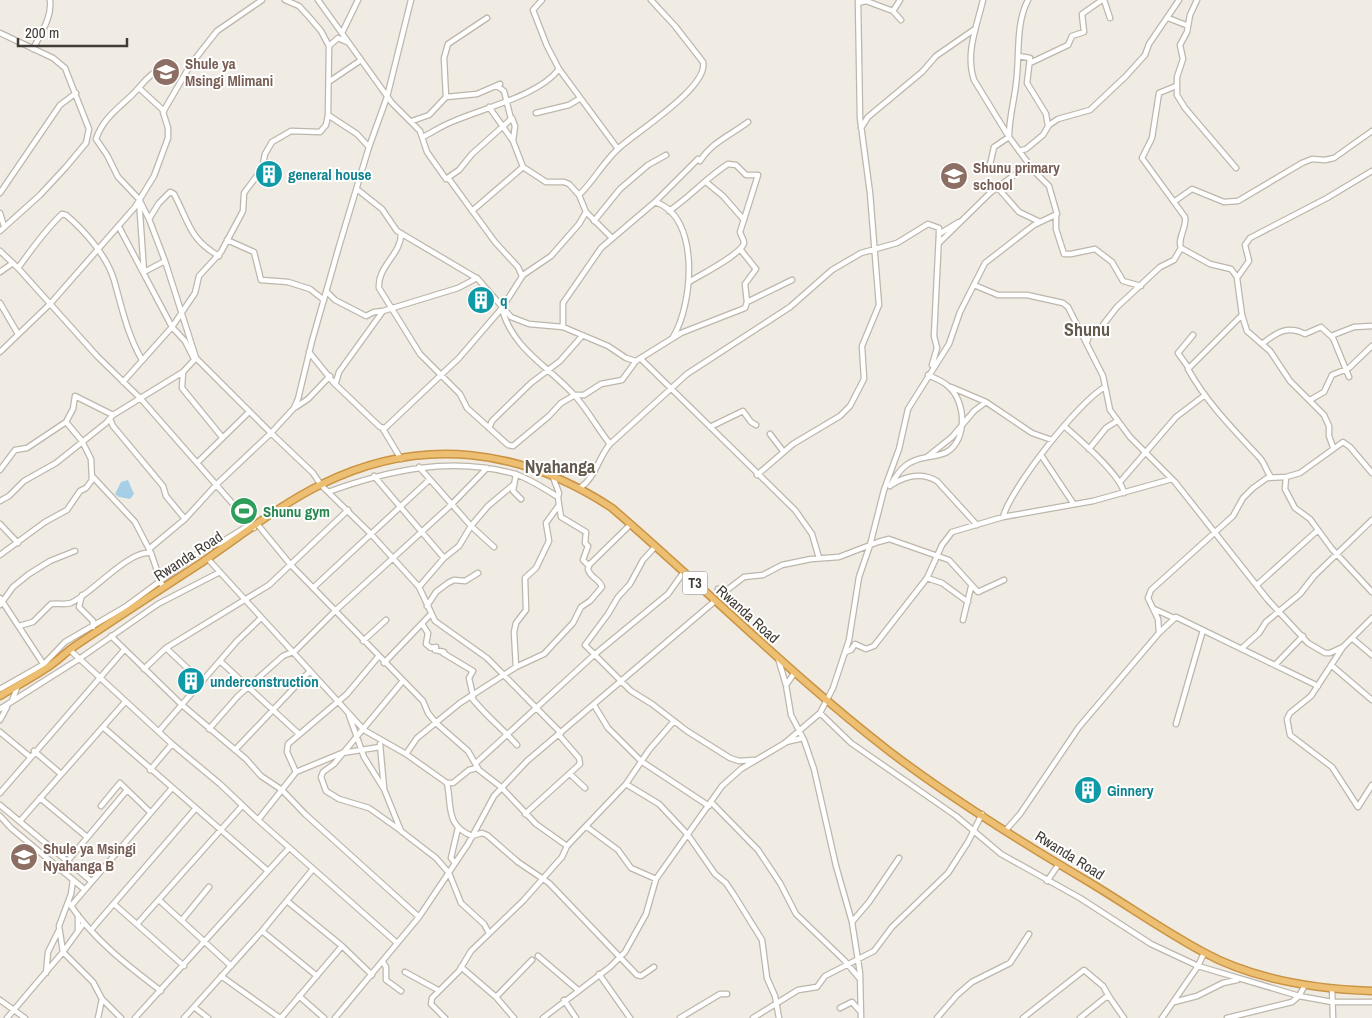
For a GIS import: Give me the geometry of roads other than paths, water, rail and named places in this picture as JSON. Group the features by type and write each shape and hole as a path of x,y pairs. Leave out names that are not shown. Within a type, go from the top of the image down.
{"highway":[{"name":"Rwanda Road","path":"0,696 254,525 321,485 366,467 426,455 474,454 509,461 553,475 580,488 612,508 777,657 891,752 1059,864 1204,953 1256,974 1304,985 1372,991"}],"street":[{"path":"33,49 46,24 50,10 50,0"},
{"path":"0,352 50,304 97,249 119,227 154,176 168,138 168,128 163,117 164,111 191,64 217,31 262,0"},
{"path":"123,382 172,327 195,293 199,276 219,256 243,211 244,193 262,169 265,154 272,142 290,131 320,132 325,127 328,115 330,81 329,46 310,18 298,6 286,0"},
{"path":"318,0 387,97 412,121 423,137 427,152 446,179 449,180 498,245 518,266 522,276"},
{"path":"342,33 358,0"},
{"path":"294,408 324,300 387,97 411,0"},
{"path":"542,0 533,10 547,46 559,69 618,149"},
{"path":"578,195 618,149 699,80 704,67 681,34 650,0"},
{"path":"893,11 900,0"},
{"path":"983,0 975,29 970,59 974,80 1009,137 1029,164 1049,186 1058,212 1056,216 1056,229 1064,254 1095,249 1110,260 1123,281 1142,286"},
{"path":"1009,137 1009,116 1016,86 1022,19 1028,0"},
{"path":"1030,63 1068,45 1072,36 1084,32 1082,14 1103,0 1110,18"},
{"path":"1019,151 1043,135 1048,126 1062,117 1090,110 1145,56 1149,44 1179,0"},
{"path":"1197,0 1186,25 1187,32 1180,46 1183,59 1176,86 1181,103 1236,168"},
{"path":"757,475 800,438 840,416 850,406 862,384 864,375 862,346 879,305 872,250 870,193 860,129 858,2 866,1 893,11 901,20"},
{"path":"412,121 429,115 446,97 444,58 448,44 487,18"},
{"path":"1168,18 1186,25"},
{"path":"860,129 868,117 922,72 936,56 975,29"},
{"path":"0,34 53,58 66,68 70,86 76,93 89,128 86,143 40,195 0,231"},
{"path":"329,46 338,38 348,43"},
{"path":"1018,56 1029,56 1027,84 1046,114 1048,126"},
{"path":"330,81 361,60"},
{"path":"166,76 162,70 158,69 108,116 96,139 108,156 118,177 139,199 149,219 165,262 181,315 192,340 195,359"},
{"path":"423,137 452,121 508,102 551,78 559,69"},
{"path":"1016,86 1027,84"},
{"path":"446,97 481,94 498,85 503,90 508,102 515,126 513,141"},
{"path":"1176,86 1159,93 1152,138 1142,156 1153,176 1175,201 1185,219 1179,243 1181,248 1210,264 1231,269 1237,276 1242,315 1249,333 1272,354 1290,381 1327,420 1333,447"},
{"path":"138,88 164,111"},
{"path":"0,194 60,105 76,93"},
{"path":"536,112 569,105 580,99"},
{"path":"490,107 513,141 522,167 546,182 564,182 569,184 578,195 586,212 612,238"},
{"path":"328,115 357,135 370,147"},
{"path":"446,179 459,170 472,154 512,118"},
{"path":"564,327 563,303 590,266 599,250 655,202 698,159 700,161 716,143 731,136 748,122"},
{"path":"1175,201 1192,189 1224,202 1238,201 1302,163 1312,159 1325,160 1334,158 1372,131"},
{"path":"989,169 994,147 1009,137"},
{"path":"594,220 620,189 650,164 666,155"},
{"path":"668,211 687,199 697,188 730,164 736,165 746,176 758,175 740,232 744,243 735,255 689,282"},
{"path":"939,234 959,222 1029,164"},
{"path":"472,211 522,167"},
{"path":"1237,276 1249,261 1245,245 1250,238 1327,198 1372,171"},
{"path":"706,182 723,196 744,220"},
{"path":"998,188 1019,212 1040,222"},
{"path":"358,190 382,209 401,233 477,278 511,317 525,323 564,327 608,346 626,358 638,360 671,388 801,517 812,534 819,558"},
{"path":"149,219 161,201 172,192 185,214 193,234 203,247 219,256"},
{"path":"139,199 144,272"},
{"path":"655,202 668,211 683,231 689,282 686,306 672,338"},
{"path":"383,429 459,358 502,308 522,276 551,256 580,224 586,212"},
{"path":"0,213 4,226"},
{"path":"18,268 37,245 47,228 62,214 82,229 97,249 113,277 130,338 142,360"},
{"path":"543,1018 621,957 642,922 656,879 732,775 785,743 820,712 834,688 845,652 852,626 859,577 870,545 884,490 899,449 908,409 932,367 948,346 960,312 985,263 1040,222 1056,216"},
{"path":"939,243 950,235 959,222"},
{"path":"580,488 596,472 601,456 610,444 687,374 790,307 832,270 872,250 897,243 928,224 939,228 934,336 937,348 932,367"},
{"path":"119,227 172,327 185,341 195,359 313,473 321,485 371,534 419,587 435,621 474,646 505,674 537,707 580,760 580,764 570,774 525,814"},
{"path":"401,233 401,243 383,269 379,288 420,354 460,394 467,408 508,445 513,446 549,416 558,405 574,395 584,395 601,384 622,380 638,360 672,338 701,324 738,312 744,308 747,302 745,284 756,269 740,249"},
{"path":"227,240 254,252 261,280 288,282 310,289 324,300"},
{"path":"1087,342 1089,336 1099,330 1117,307 1162,266 1174,260 1181,248"},
{"path":"0,251 18,268 97,356 141,399 290,564 384,664 423,701 428,713 436,723 459,741 477,765 525,814 567,846"},
{"path":"144,272 165,262"},
{"path":"0,272 13,263"},
{"path":"327,292 335,300 366,316 458,288 477,278"},
{"path":"747,302 792,280"},
{"path":"974,285 998,295 1027,295 1063,303 1070,309 1103,376 1108,404 1117,421 1144,453 1172,479 1213,533 1258,584 1268,600 1316,649 1336,657"},
{"path":"0,302 18,334"},
{"path":"502,308 514,337 524,349 531,353 574,395 610,444"},
{"path":"336,382 339,372 383,311"},
{"path":"1188,368 1242,315"},
{"path":"1331,336 1354,328 1372,326"},
{"path":"1262,344 1274,335 1292,329 1305,334 1321,327 1331,336 1348,377"},
{"path":"1193,335 1178,351 1181,359 1216,412 1261,460 1271,477"},
{"path":"489,428 492,421 518,395 549,371 574,348 582,336"},
{"path":"1310,400 1324,392 1332,375 1346,370 1372,346"},
{"path":"309,352 383,429 401,459"},
{"path":"0,501 9,496 24,481 56,463 112,417 183,372 195,359"},
{"path":"183,372 182,386 184,391 222,437"},
{"path":"928,375 986,402 1032,433 1052,440"},
{"path":"18,626 33,622 49,606 70,604 124,564 144,552 150,551 185,519 217,484 271,433 294,408 308,399 330,376"},
{"path":"890,486 905,464 915,459 942,454 950,449 961,427 962,410 949,386"},
{"path":"1003,517 1008,503 1052,440 1088,398 1105,387"},
{"path":"1120,482 1176,417 1205,395"},
{"path":"0,470 16,450 27,448 66,422 73,409 75,396 112,417"},
{"path":"927,457 961,427 974,411 986,402"},
{"path":"198,462 249,412"},
{"path":"710,427 744,412 756,426"},
{"path":"112,417 112,425 163,486 166,496 185,519"},
{"path":"1089,449 1106,428 1117,421"},
{"path":"0,555 45,522 67,510 79,492 86,488 93,477 92,461 82,441 66,422"},
{"path":"1064,426 1120,482 1124,492"},
{"path":"770,434 783,452"},
{"path":"1159,633 1159,624 1148,598 1151,590 1184,563 1213,533 1233,516 1245,496 1253,488 1271,477 1286,477 1305,470 1341,442 1346,444 1372,473"},
{"path":"1041,455 1072,503"},
{"path":"328,492 374,476 419,467 448,465 487,468 516,474 558,498"},
{"path":"419,467 451,505 494,547"},
{"path":"209,729 248,686 286,653 295,651 335,611 451,505 487,468"},
{"path":"516,474 513,492 521,499"},
{"path":"553,475 560,493 558,498 561,517 586,532 585,543 588,546 583,560 589,566"},
{"path":"374,476 423,531 444,558"},
{"path":"93,477 126,509 150,551 163,588"},
{"path":"884,490 906,477 930,478 937,481 978,525"},
{"path":"1286,477 1285,489 1293,505 1318,530 1372,592"},
{"path":"845,652 849,651 855,644 866,649 874,646 890,623 928,578 942,545 950,534 1003,517 1072,503 1087,502 1172,479"},
{"path":"313,588 429,480"},
{"path":"419,587 444,558 459,546 471,526 492,502 513,485"},
{"path":"516,667 514,632 516,623 526,610 525,578 536,568 548,541 546,523 559,505"},
{"path":"144,669 166,648 269,584 348,510"},
{"path":"1242,648 1279,611 1300,594 1314,576 1372,520"},
{"path":"0,524 18,543"},
{"path":"406,754 417,738 472,696 516,667 544,654 573,623 581,607 600,589 600,583 588,572 589,566 630,524"},
{"path":"0,689 45,667 61,646 125,607 159,580 184,565 205,548 220,543 254,525"},
{"path":"1258,584 1318,530"},
{"path":"718,589 727,590 746,576 758,576 782,565 819,558 839,557 889,539 951,562 971,587 980,593 1004,580"},
{"path":"655,547 643,560 630,584 618,596 608,614 585,645 631,691 652,704 674,722 730,758 739,761 759,760"},
{"path":"205,548 220,572 309,672 364,730 406,754 447,783 453,783 477,765 594,655 668,594 683,573"},
{"path":"2,604 11,590 23,579 42,566 75,551"},
{"path":"0,710 168,598 220,572"},
{"path":"427,606 436,592 448,583 454,580 465,581 478,573"},
{"path":"928,578 942,582 968,602"},
{"path":"963,620 971,587"},
{"path":"82,594 79,608 93,621 93,627"},
{"path":"0,598 2,604 45,667"},
{"path":"344,1018 337,1016 419,918 472,836 494,796 501,788 528,761 715,601"},
{"path":"1154,609 1174,618 1176,617 1318,686"},
{"path":"384,664 431,614"},
{"path":"158,731 261,618"},
{"path":"1006,830 1020,814 1079,727 1174,618"},
{"path":"1330,653 1353,639 1372,618"},
{"path":"363,641 386,620"},
{"path":"422,624 429,635 426,644 431,648 436,647 435,650 444,652 473,671 469,678 472,696 493,723 508,734 517,745"},
{"path":"1176,724 1203,630"},
{"path":"111,636 209,729 246,759 261,776 282,790 304,814 419,918"},
{"path":"1275,665 1303,636"},
{"path":"1353,639 1372,656"},
{"path":"1342,647 1311,696 1288,716 1290,735 1332,766 1358,807 1372,785"},
{"path":"166,648 202,682"},
{"path":"70,650 124,702 220,784 242,806 397,943"},
{"path":"0,793 34,751 124,650"},
{"path":"296,772 287,752 287,747 299,734 347,694 378,657"},
{"path":"777,657 786,685 789,711 803,738 823,801 836,866 852,922 858,958 861,1018"},
{"path":"220,661 299,734"},
{"path":"1330,665 1372,700"},
{"path":"235,750 309,672"},
{"path":"786,685 795,672"},
{"path":"402,682 364,730 323,772 321,777 326,791 339,799 369,808 411,840 429,850 449,873 461,903 484,924 489,933"},
{"path":"0,720 12,701 19,684"},
{"path":"20,821 124,702"},
{"path":"594,706 608,728 641,761 710,804 758,850 780,883 796,914 848,964 860,980"},
{"path":"820,712 863,753 956,816 1001,854 1080,898 1151,944 1198,966 1299,996 1332,1002 1372,1002"},
{"path":"348,714 361,750 384,789 401,831"},
{"path":"445,1018 431,1002 438,990 461,968 471,951 543,879 562,857 567,846 626,784 641,761 674,722"},
{"path":"103,727 268,871"},
{"path":"0,732 30,756"},
{"path":"785,743 803,738"},
{"path":"379,740 384,789"},
{"path":"150,770 172,744"},
{"path":"258,820 296,772 342,753 380,746"},
{"path":"34,751 61,774"},
{"path":"570,774 586,788"},
{"path":"102,806 120,783 150,812"},
{"path":"447,783 448,810 458,828 472,836 482,833 487,835 518,862 543,879 638,976 654,967"},
{"path":"626,784 659,804 688,835 714,874 726,882 758,933 765,952 767,978 779,1018"},
{"path":"69,904 172,788"},
{"path":"60,870 127,790"},
{"path":"40,798 88,837"},
{"path":"0,804 91,881"},
{"path":"138,923 242,806"},
{"path":"91,930 196,808"},
{"path":"753,1018 798,990 817,987 824,976 874,950 892,927 946,875 974,831 982,814"},
{"path":"0,816 11,828 84,889"},
{"path":"586,827 618,850 631,868 656,879"},
{"path":"454,862 451,858 458,828"},
{"path":"135,1018 289,848"},
{"path":"852,922 869,902 899,858"},
{"path":"1047,881 1059,864"},
{"path":"184,1018 262,931 314,869"},
{"path":"46,973 48,952 69,904 73,880"},
{"path":"182,920 209,887"},
{"path":"159,900 230,966"},
{"path":"287,901 342,946 372,975"},
{"path":"69,904 84,923 131,968 161,991"},
{"path":"114,904 138,923 184,966"},
{"path":"78,915 78,930"},
{"path":"7,1018 46,973 84,923"},
{"path":"59,930 63,952 97,986 102,999 121,1018"},
{"path":"262,931 317,976"},
{"path":"937,1018 957,995 972,982 1010,963 1029,934"},
{"path":"221,976 280,1018 342,946"},
{"path":"1162,1018 1198,966 1204,953"},
{"path":"538,956 578,990"},
{"path":"496,997 532,960"},
{"path":"383,962 386,967 386,980 401,991"},
{"path":"461,968 496,997 514,1018"},
{"path":"1023,1018 1084,970 1102,986 1124,1018"},
{"path":"405,972 438,990"},
{"path":"599,974 629,1018"},
{"path":"1174,1002 1201,994 1230,981 1241,980"},
{"path":"1227,1018 1289,1003 1299,996 1304,985"},
{"path":"1332,988 1333,1018"},
{"path":"680,1018 720,994 727,994"},
{"path":"299,996 324,1018"},
{"path":"1080,1018 1104,998 1110,998"},
{"path":"98,1018 102,999"},
{"path":"0,1000 24,1018"},
{"path":"564,1000 576,1018"},
{"path":"840,1008 852,1002 860,1012"},
{"path":"194,1007 208,1018"}],"water":[{"path":"128,480 134,494 130,499 119,497 115,494 121,482"}],"place":[{"name":"Shule ya Msingi Mlimani","path":"166,72"},
{"name":"general house","path":"269,174"},
{"name":"Shunu primary school","path":"954,176"},
{"name":"q","path":"481,300"},
{"name":"Shunu gym","path":"244,511"},
{"name":"underconstruction","path":"191,681"},
{"name":"Ginnery","path":"1088,790"},
{"name":"Shule ya Msingi Nyahanga B","path":"24,857"}],"district":[{"name":"Shunu","path":"1087,329"},
{"name":"Nyahanga","path":"560,466"}]}
